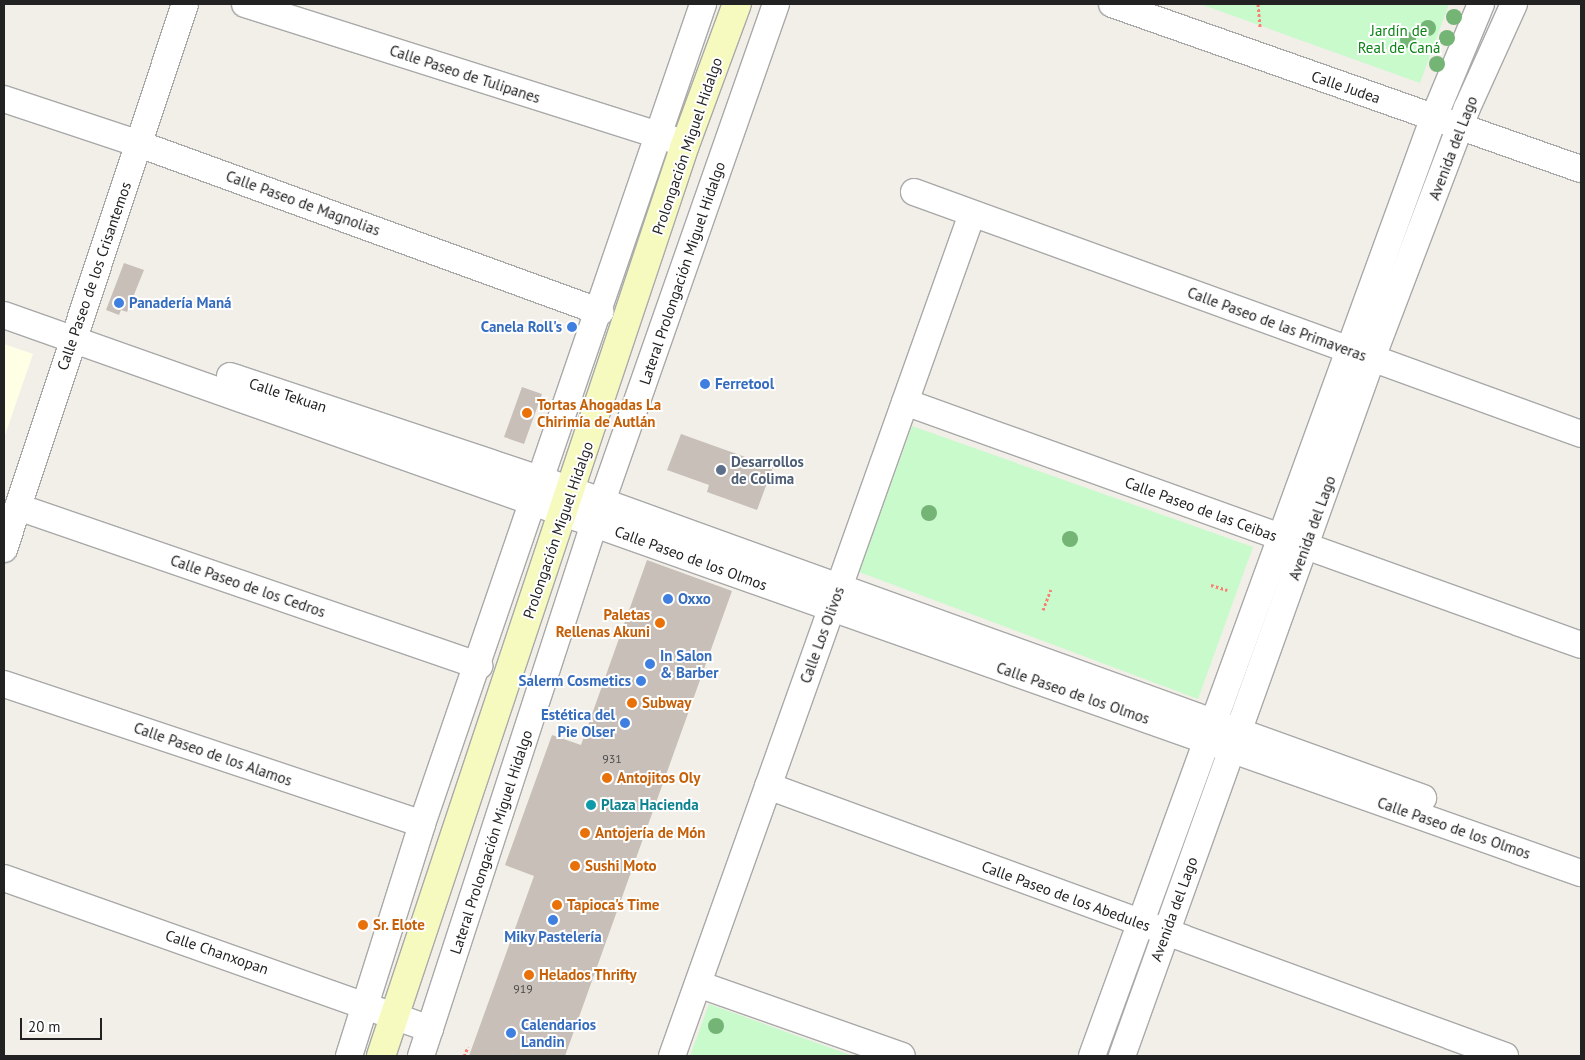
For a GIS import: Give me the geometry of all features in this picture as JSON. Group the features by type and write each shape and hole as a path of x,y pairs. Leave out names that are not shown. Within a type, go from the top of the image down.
{"main road":[{"name":"Prolongación Miguel Hidalgo","path":"381,1056 568,502 685,145 737,4"}],"street":[{"name":"Calle Paseo de los Crisantemos","path":"4,549 74,332 186,4"},
{"name":"Calle Paseo de Tulipanes","path":"245,4 656,134 685,145"},
{"path":"349,1056 422,824 479,666 536,490 600,312 656,134 703,4"},
{"name":"Lateral Prolongación Miguel Hidalgo","path":"421,1056 598,513 776,4"},
{"name":"Calle Judea","path":"1112,4 1581,169"},
{"name":"Avenida del Lago","path":"1122,1056 1305,546 1361,354 1434,117 1481,4"},
{"name":"Avenida del Lago","path":"1092,1056 1281,538 1514,4"},
{"name":"Calle Paseo de Magnolias","path":"4,99 139,144 600,312"},
{"name":"Calle Paseo de las Primaveras","path":"914,192 1581,434"},
{"name":"Calle Los Olivos","path":"672,1056 972,214"},
{"name":"Calle Tekuan","path":"4,298 74,332"},
{"name":"Calle Tekuan","path":"4,315 74,332 568,502"},
{"name":"Calle Paseo de las Ceibas","path":"905,402 1581,645"},
{"name":"Calle Paseo de los Olmos","path":"568,502 1210,732 1581,855"},
{"name":"Calle Paseo de los Cedros","path":"18,507 479,666"},
{"name":"Calle Paseo de los Alamos","path":"4,684 422,824"},
{"name":"Calle Paseo de los Olmos","path":"1235,740 1581,873"},
{"name":"Calle Paseo de los Abedules","path":"768,786 1505,1056"},
{"name":"Calle Chanxopan","path":"4,878 430,1028"},
{"path":"698,984 902,1056"}],"path":[{"path":"1258,4 1260,34"},
{"path":"1211,585 1227,590"},
{"path":"1043,610 1051,589"},
{"path":"464,1056 468,1047"}],"shaded area":[{"path":"4,344 33,354 4,438"}],"green space":[{"name":"Jardín de Real de Caná","path":"1200,4 1449,4 1420,83"},
{"path":"912,426 1253,547 1198,699 859,572"},
{"path":"709,1004 853,1056 690,1056"}],"building":[{"path":"124,263 144,270 127,312 121,310 119,315 106,310"},
{"path":"522,387 542,394 524,444 504,437"},
{"path":"681,434 773,467 757,510 707,492 709,485 667,470"},
{"name":"Plaza Hacienda","path":"647,560 732,591 565,1056 469,1056 534,876 505,865 552,735 581,745"}],"place":[{"name":"Panadería Maná","path":"119,303"},
{"name":"Canela Roll's","path":"572,327"},
{"name":"Ferretool","path":"705,384"},
{"name":"Tortas Ahogadas La Chirimía de Autlán","path":"527,413"},
{"name":"Desarrollos de Colima","path":"721,470"},
{"name":"Oxxo","path":"668,599"},
{"name":"Paletas Rellenas Akuni","path":"660,623"},
{"name":"In Salon & Barber","path":"650,664"},
{"name":"Salerm Cosmetics","path":"641,681"},
{"name":"Subway","path":"632,703"},
{"name":"Estética del Pie Olser","path":"625,723"},
{"name":"Antojitos Oly","path":"607,778"},
{"name":"Plaza Hacienda","path":"591,805"},
{"name":"Antojería de Món","path":"585,833"},
{"name":"Sushi Moto","path":"575,866"},
{"name":"Tapioca's Time","path":"557,905"},
{"name":"Miky Pastelería","path":"553,920"},
{"name":"Sr. Elote","path":"363,925"},
{"name":"Helados Thrifty","path":"529,975"},
{"name":"Calendarios Landin","path":"511,1033"}]}
